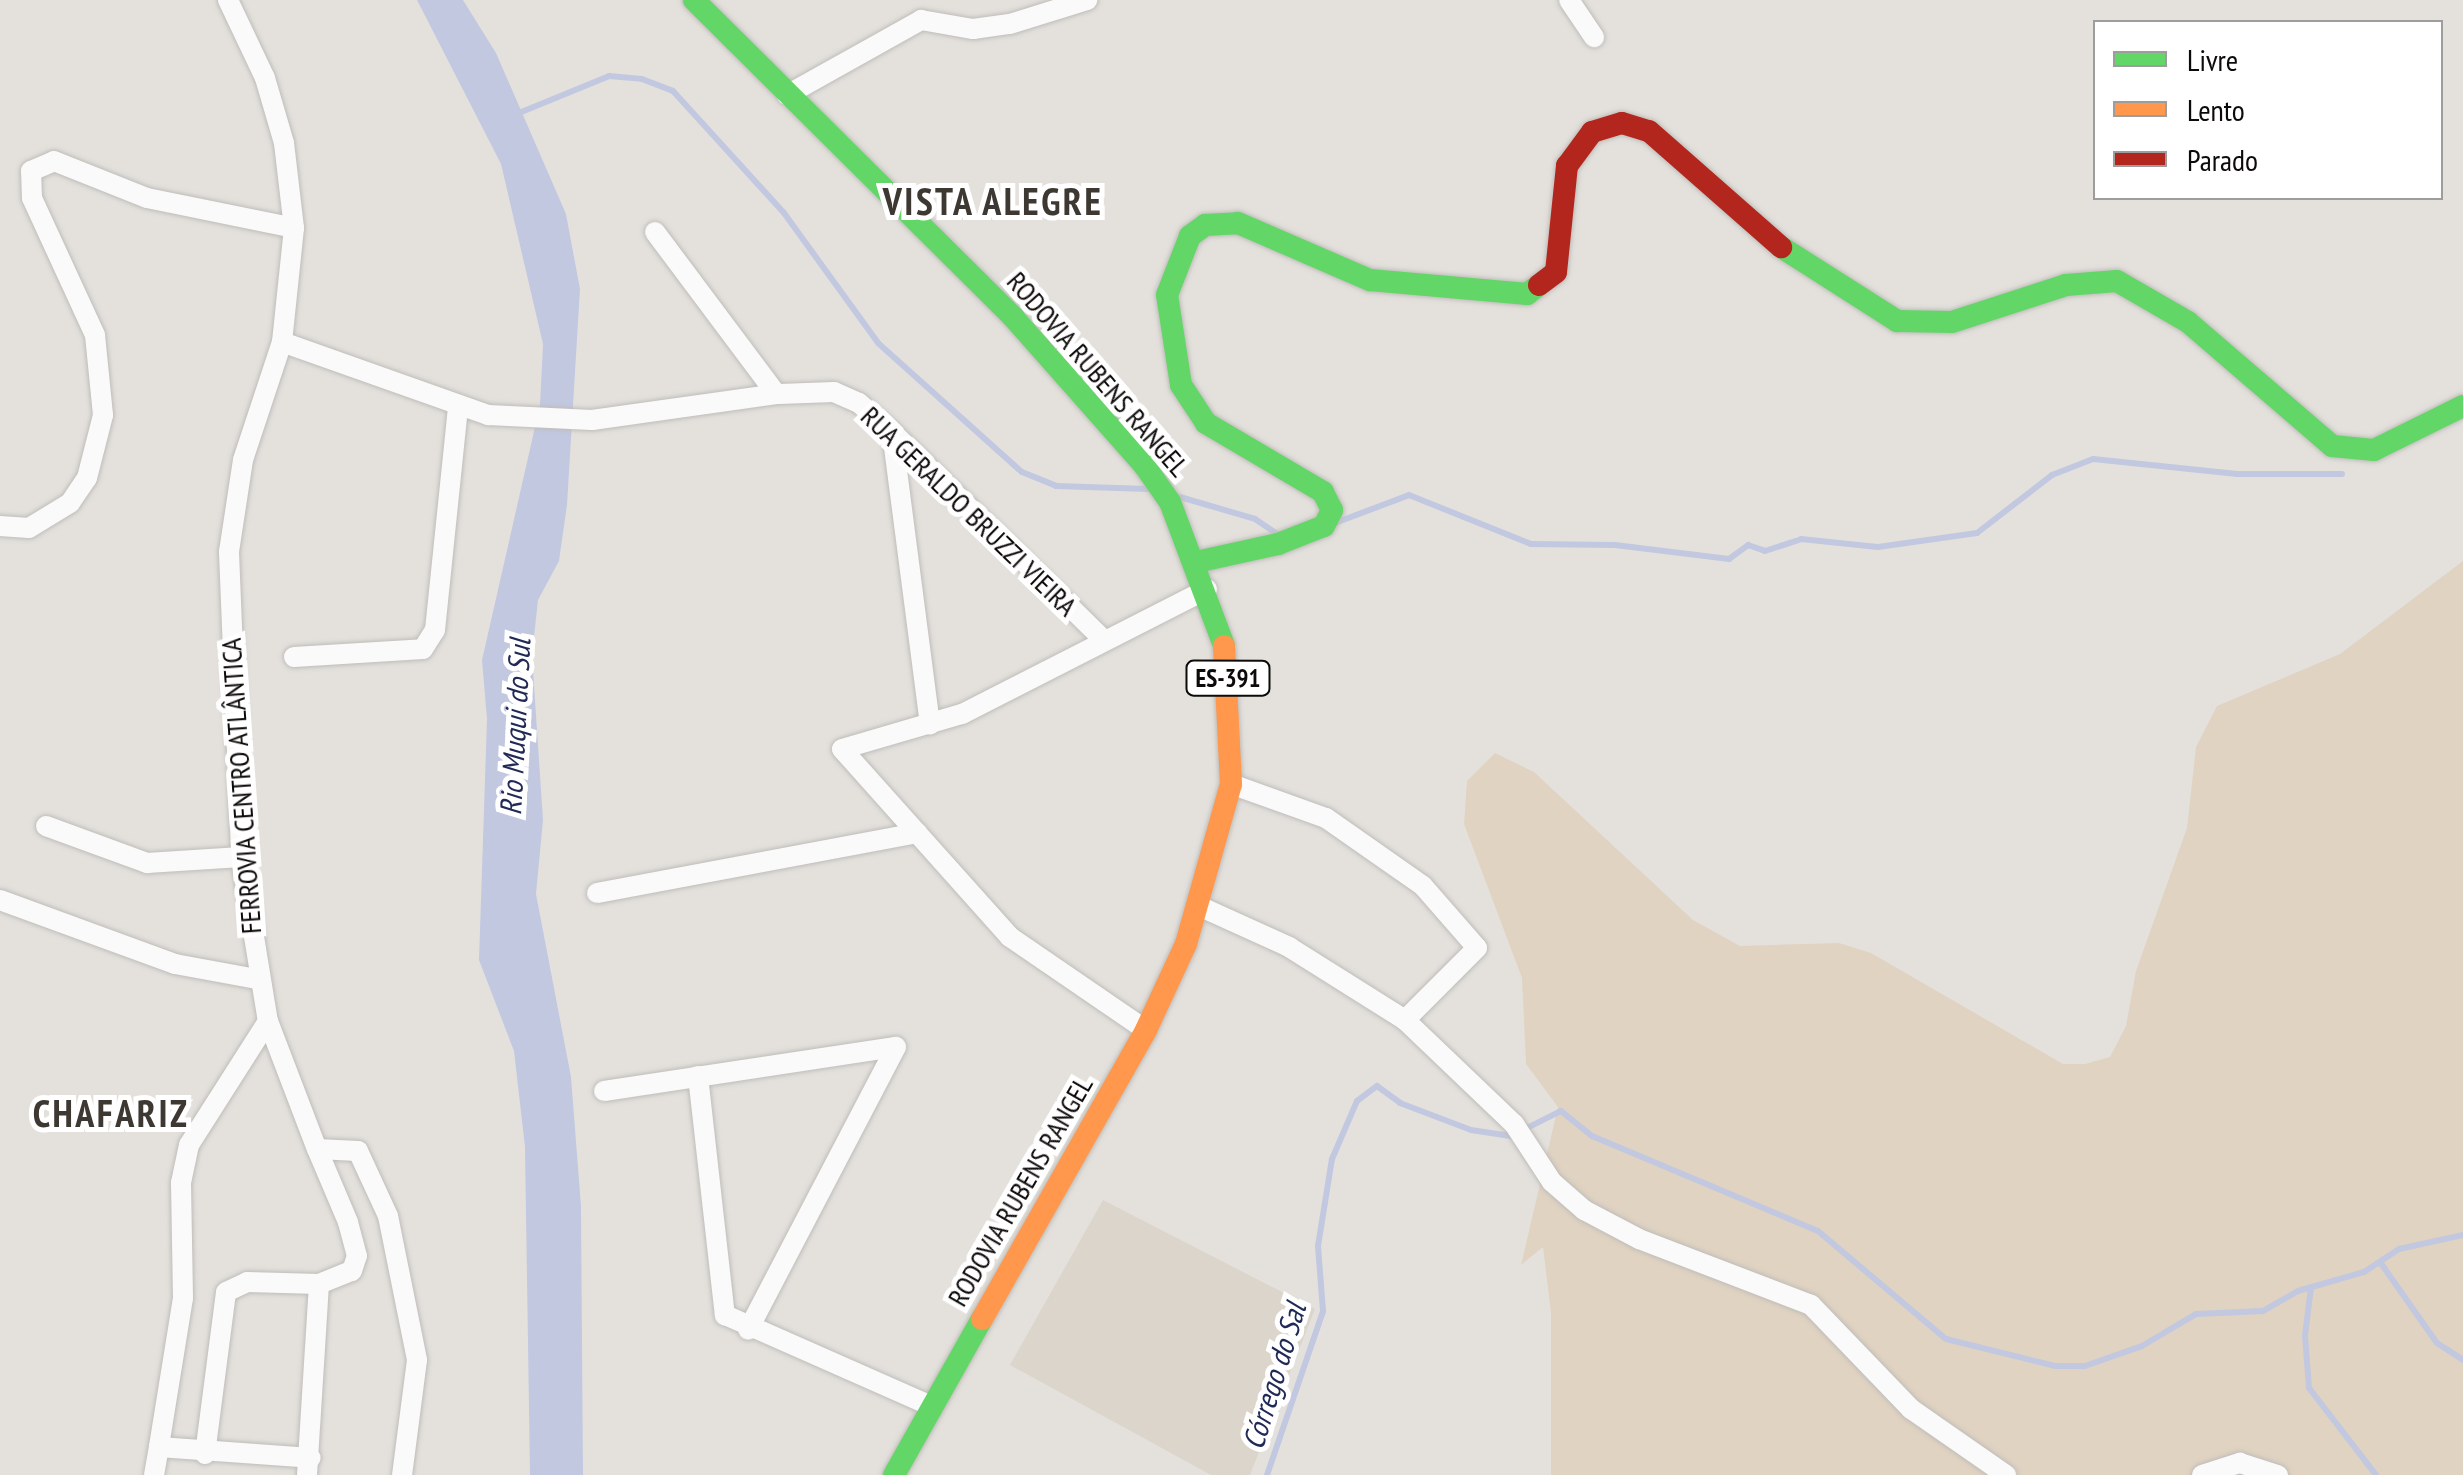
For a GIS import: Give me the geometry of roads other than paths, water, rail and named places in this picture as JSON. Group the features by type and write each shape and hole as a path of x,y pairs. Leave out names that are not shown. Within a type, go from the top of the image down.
{"street":[{"name":"FERROVIA CENTRO ATLÂNTICA","path":"228,0 264,78 284,143 294,228 282,342 244,460 229,552 241,857 257,979 268,1021 357,1256 352,1271 319,1284"},
{"name":"RODOVIA RUBENS RANGEL","path":"694,0 1013,317 1144,465 1170,502 1207,589 1226,653 1231,784 1201,907 1146,1030 894,1475"},
{"path":"787,95 919,10 973,29 1010,24 1088,0"},
{"path":"1569,0 1594,38"},
{"path":"1196,562 1294,538 1324,526 1332,510 1323,492 1206,424 1181,385 1166,295 1190,236 1205,225 1238,222 1370,280 1527,294 1556,272 1567,166 1592,132 1622,123 1649,131 1803,266 1897,321 1952,322 2066,285 2117,280 2188,322 2332,446 2374,450 2463,406"},
{"path":"0,526 29,528 70,503 87,478 103,415 94,334 32,198 31,170 54,162 147,198 294,228"},
{"path":"656,232 776,394"},
{"path":"282,342 458,409 436,630 423,649 294,658"},
{"name":"RUA GERALDO BRUZZI VIEIRA","path":"458,409 488,415 592,420 776,394 834,392 860,403 892,432 1103,639"},
{"path":"892,432 930,724"},
{"path":"1146,1030 1010,938 842,749 962,714 1207,589"},
{"path":"1231,784 1326,818 1424,886 1476,948 1405,1020"},
{"path":"46,826 147,863 241,857"},
{"path":"597,893 917,833"},
{"path":"0,900 175,964 257,979"},
{"path":"1201,907 1289,947 1405,1020 1514,1124 1552,1182 1584,1210 1639,1239 1811,1305 1911,1409 2006,1475"},
{"path":"154,1475 183,1298 181,1183 189,1145 268,1021"},
{"path":"604,1091 896,1047 748,1330"},
{"path":"698,1076 725,1315 748,1330 931,1406"},
{"path":"318,1149 343,1145 358,1151 388,1216 417,1360 402,1475"},
{"path":"160,1447 206,1454 309,1466 319,1284 247,1282 226,1292 206,1454"},
{"path":"2202,1475 2240,1463 2278,1475"}],"water":[{"name":"Rio Muqui do Sul","path":"417,0 463,0 496,53 566,214 580,289 567,505 559,561 538,600 532,655 543,820 536,894 571,1077 581,1206 583,1475 530,1475 525,1147 514,1051 479,960 487,719 482,660 540,405 543,344 501,164"}],"waterway":[{"path":"514,115 609,76 642,79 673,91 784,213 878,343 1022,472 1056,486 1148,489"},
{"path":"1335,523 1409,495 1531,544 1615,545 1729,559 1748,545 1765,551 1801,539 1878,547 1977,533 2052,475 2093,459 2237,474 2342,474"},
{"path":"1180,497 1255,519 1279,535"},
{"name":"Córrego do Sal","path":"1267,1475 1323,1311 1318,1246 1332,1159 1357,1101 1377,1086 1400,1103 1471,1130 1511,1136 1561,1111 1592,1136 1818,1231 1946,1339 2055,1366 2085,1366 2142,1346 2196,1314 2263,1311 2298,1291 2364,1272 2399,1249 2463,1235"},
{"path":"2380,1262 2437,1343 2463,1360"},
{"path":"2311,1287 2305,1336 2309,1388 2376,1475"}],"district":[{"name":"VISTA ALEGRE","path":"993,201"},
{"name":"CHAFARIZ","path":"111,1113"}]}
